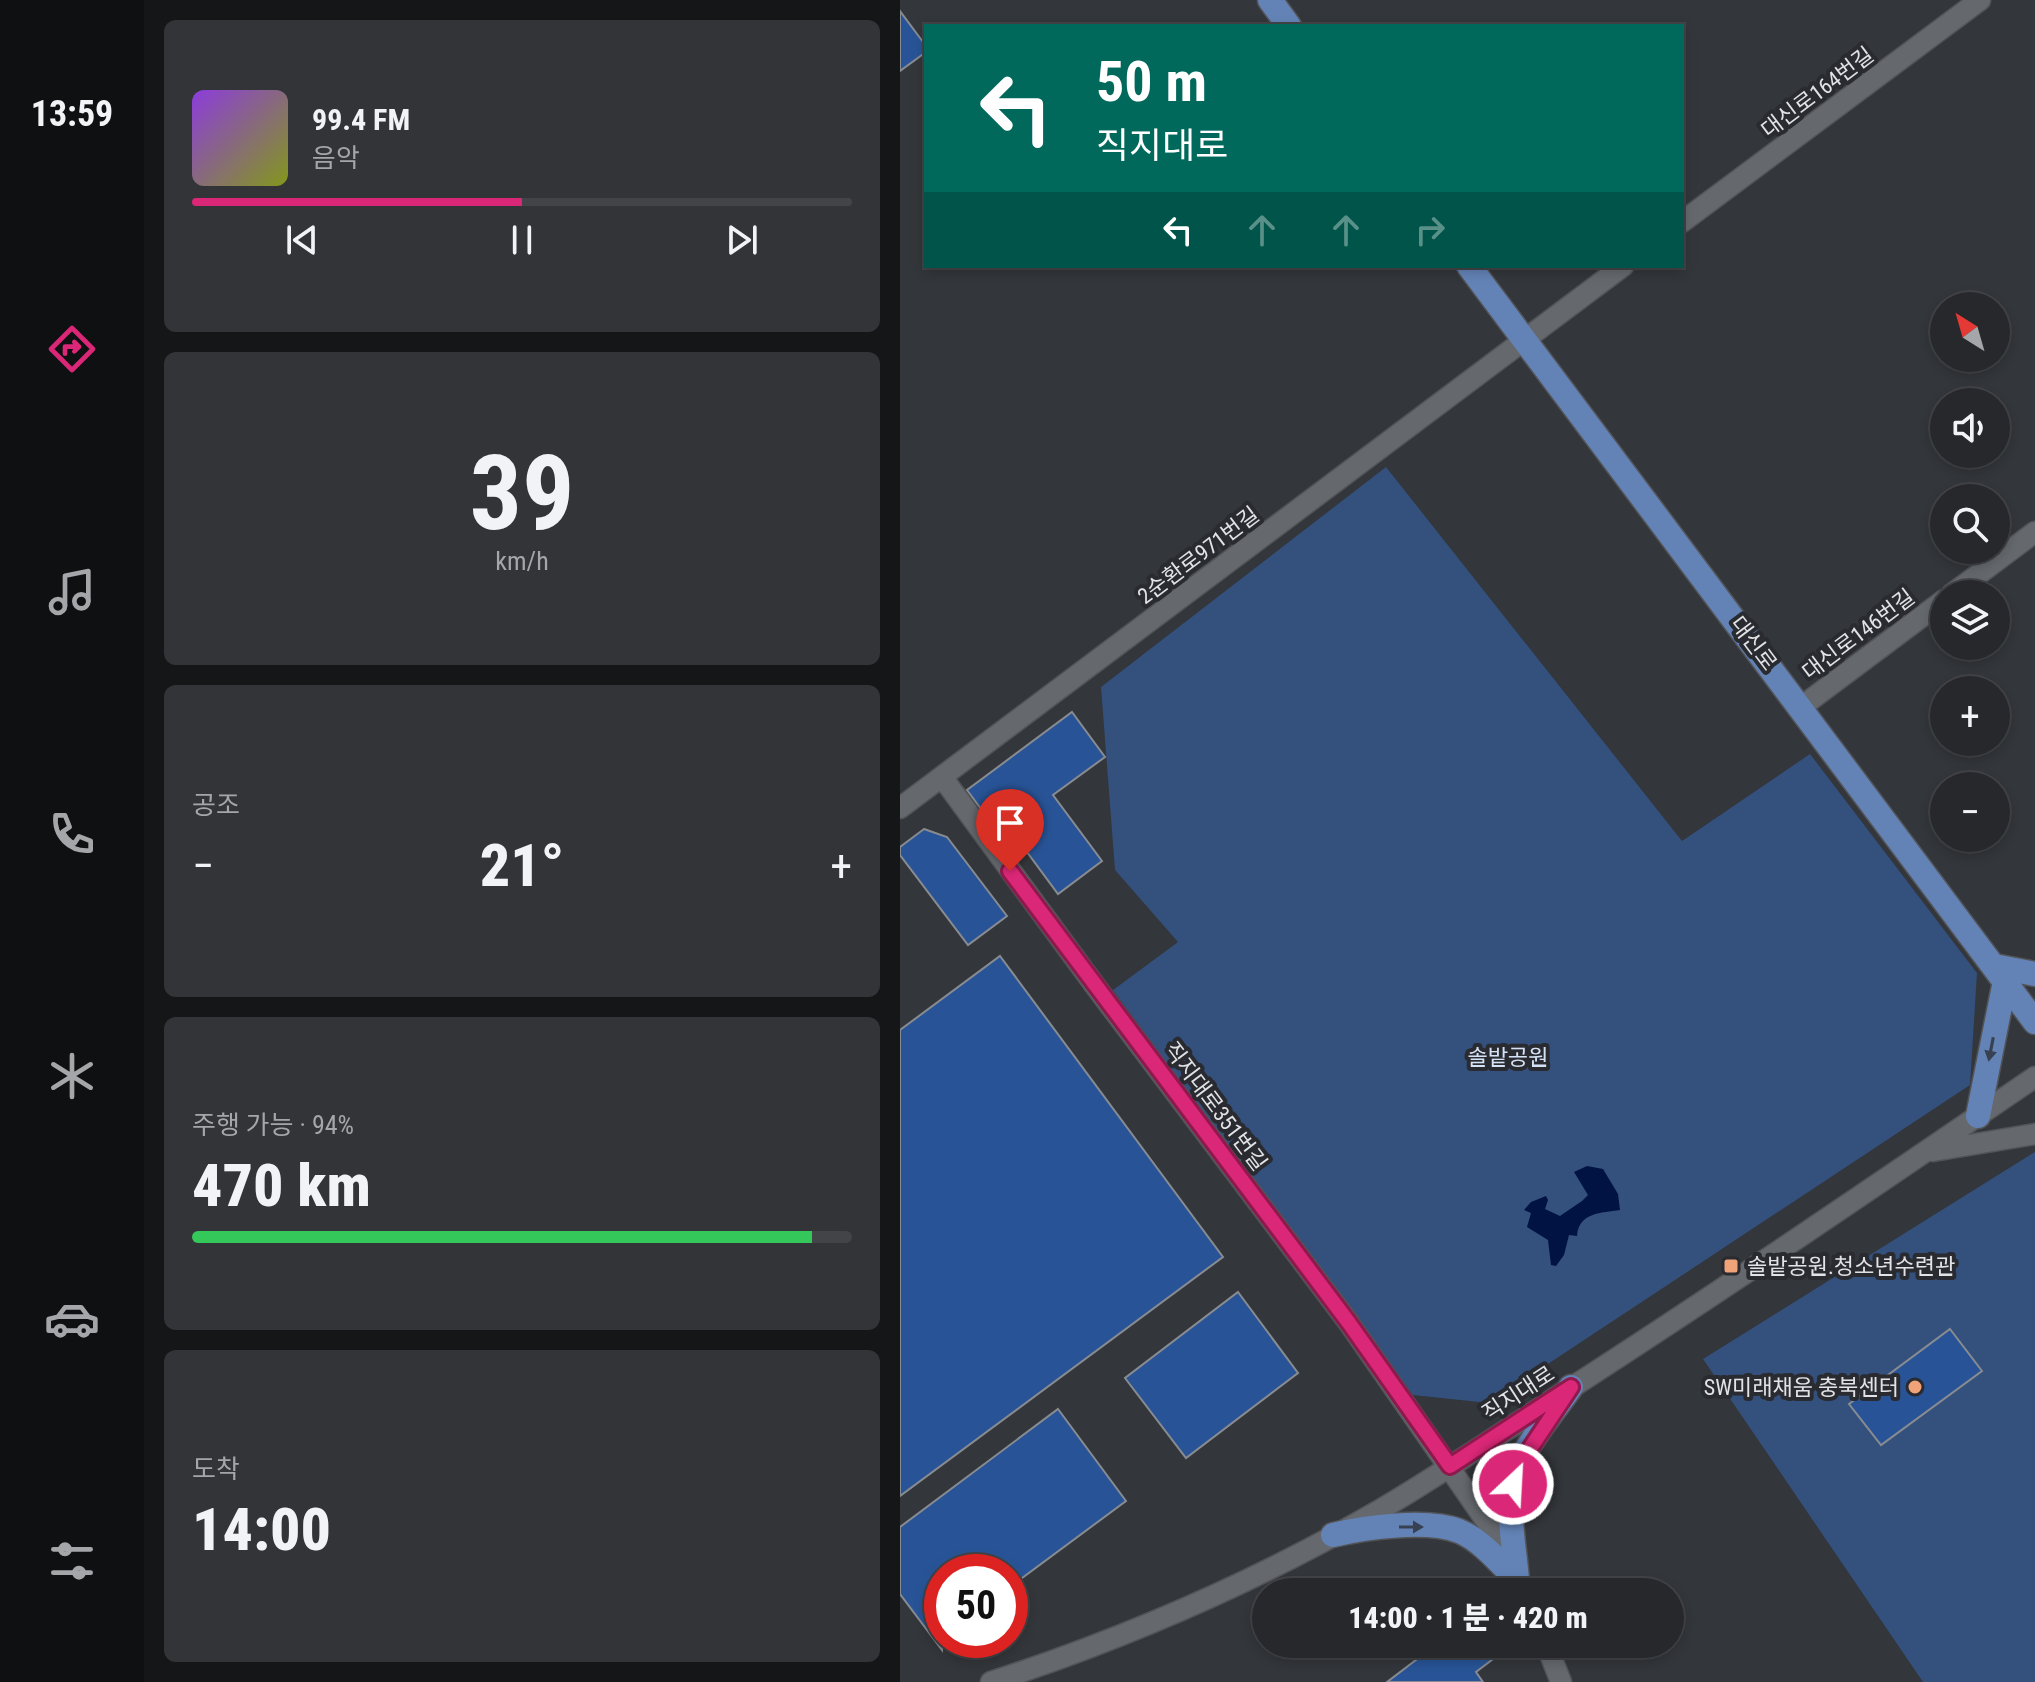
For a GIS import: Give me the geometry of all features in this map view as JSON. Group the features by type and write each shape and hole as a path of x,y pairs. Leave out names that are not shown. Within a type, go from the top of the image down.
{"main road":[{"path":"1270,0 1288,24"},
{"name":"대신로","path":"1471,268 2035,1022"},
{"path":"1978,1116 1999,974 2035,974"},
{"path":"1519,1578 1511,1508 1515,1474 1571,1387"},
{"path":"1333,1535 1353,1530 1401,1527 1442,1527 1459,1531 1484,1548 1512,1578"}],"street":[{"name":"대신로164번길","path":"1684,221 1980,0"},
{"path":"1525,339 1620,268"},
{"name":"2순환로971번길","path":"900,808 1525,339"},
{"path":"1971,580 2035,532"},
{"name":"대신로146번길","path":"1801,707 1930,610"},
{"name":"직지대로351번길","path":"942,777 1349,1323 1489,1525 1516,1578"},
{"name":"직지대로","path":"991,1682 1157,1621 1266,1571 1381,1509 1666,1327 2035,1077"},
{"path":"1921,1154 1979,1141 2035,1134"},
{"path":"1552,1658 1561,1682"}],"green space":[{"name":"솔밭공원","path":"1386,467 1682,841 1810,754 1977,973 1970,1085 1489,1403 1413,1395 1113,990 1178,942 1115,870 1101,687"},
{"path":"2035,1152 2035,1682 1923,1682 1703,1359"}],"shaded area":[{"path":"1587,1166 1603,1169 1618,1194 1620,1210 1586,1218 1577,1236 1569,1235 1564,1255 1556,1266 1551,1265 1548,1240 1527,1227 1531,1213 1524,1210 1531,1202 1546,1196 1545,1209 1560,1216 1582,1201 1588,1195 1574,1172"}],"building":[{"path":"900,11 924,43 924,53 900,71"},
{"path":"1072,712 1105,757 1053,795 1102,861 1058,894 1010,829 1001,836 967,790"},
{"path":"924,829 947,837 1007,916 968,945 900,855 900,847"},
{"path":"1000,956 1223,1257 900,1496 900,1030"},
{"path":"1238,1292 1298,1373 1186,1458 1125,1378"},
{"name":"SW미래채움 충북센터","path":"1950,1329 1982,1371 1881,1445 1849,1404"},
{"path":"1058,1409 1126,1501 1028,1574 1028,1554 924,1554 924,1626 900,1594 900,1527"},
{"path":"1419,1658 1494,1658 1476,1672 1483,1682 1387,1682"}],"place":[{"name":"솔밭공원.청소년수련관","path":"1731,1266"},
{"name":"SW미래채움 충북센터","path":"1915,1387"}],"route":[{"path":"1010,871 1349,1323 1450,1466 1571,1387 1531,1445 1513,1484"}]}
